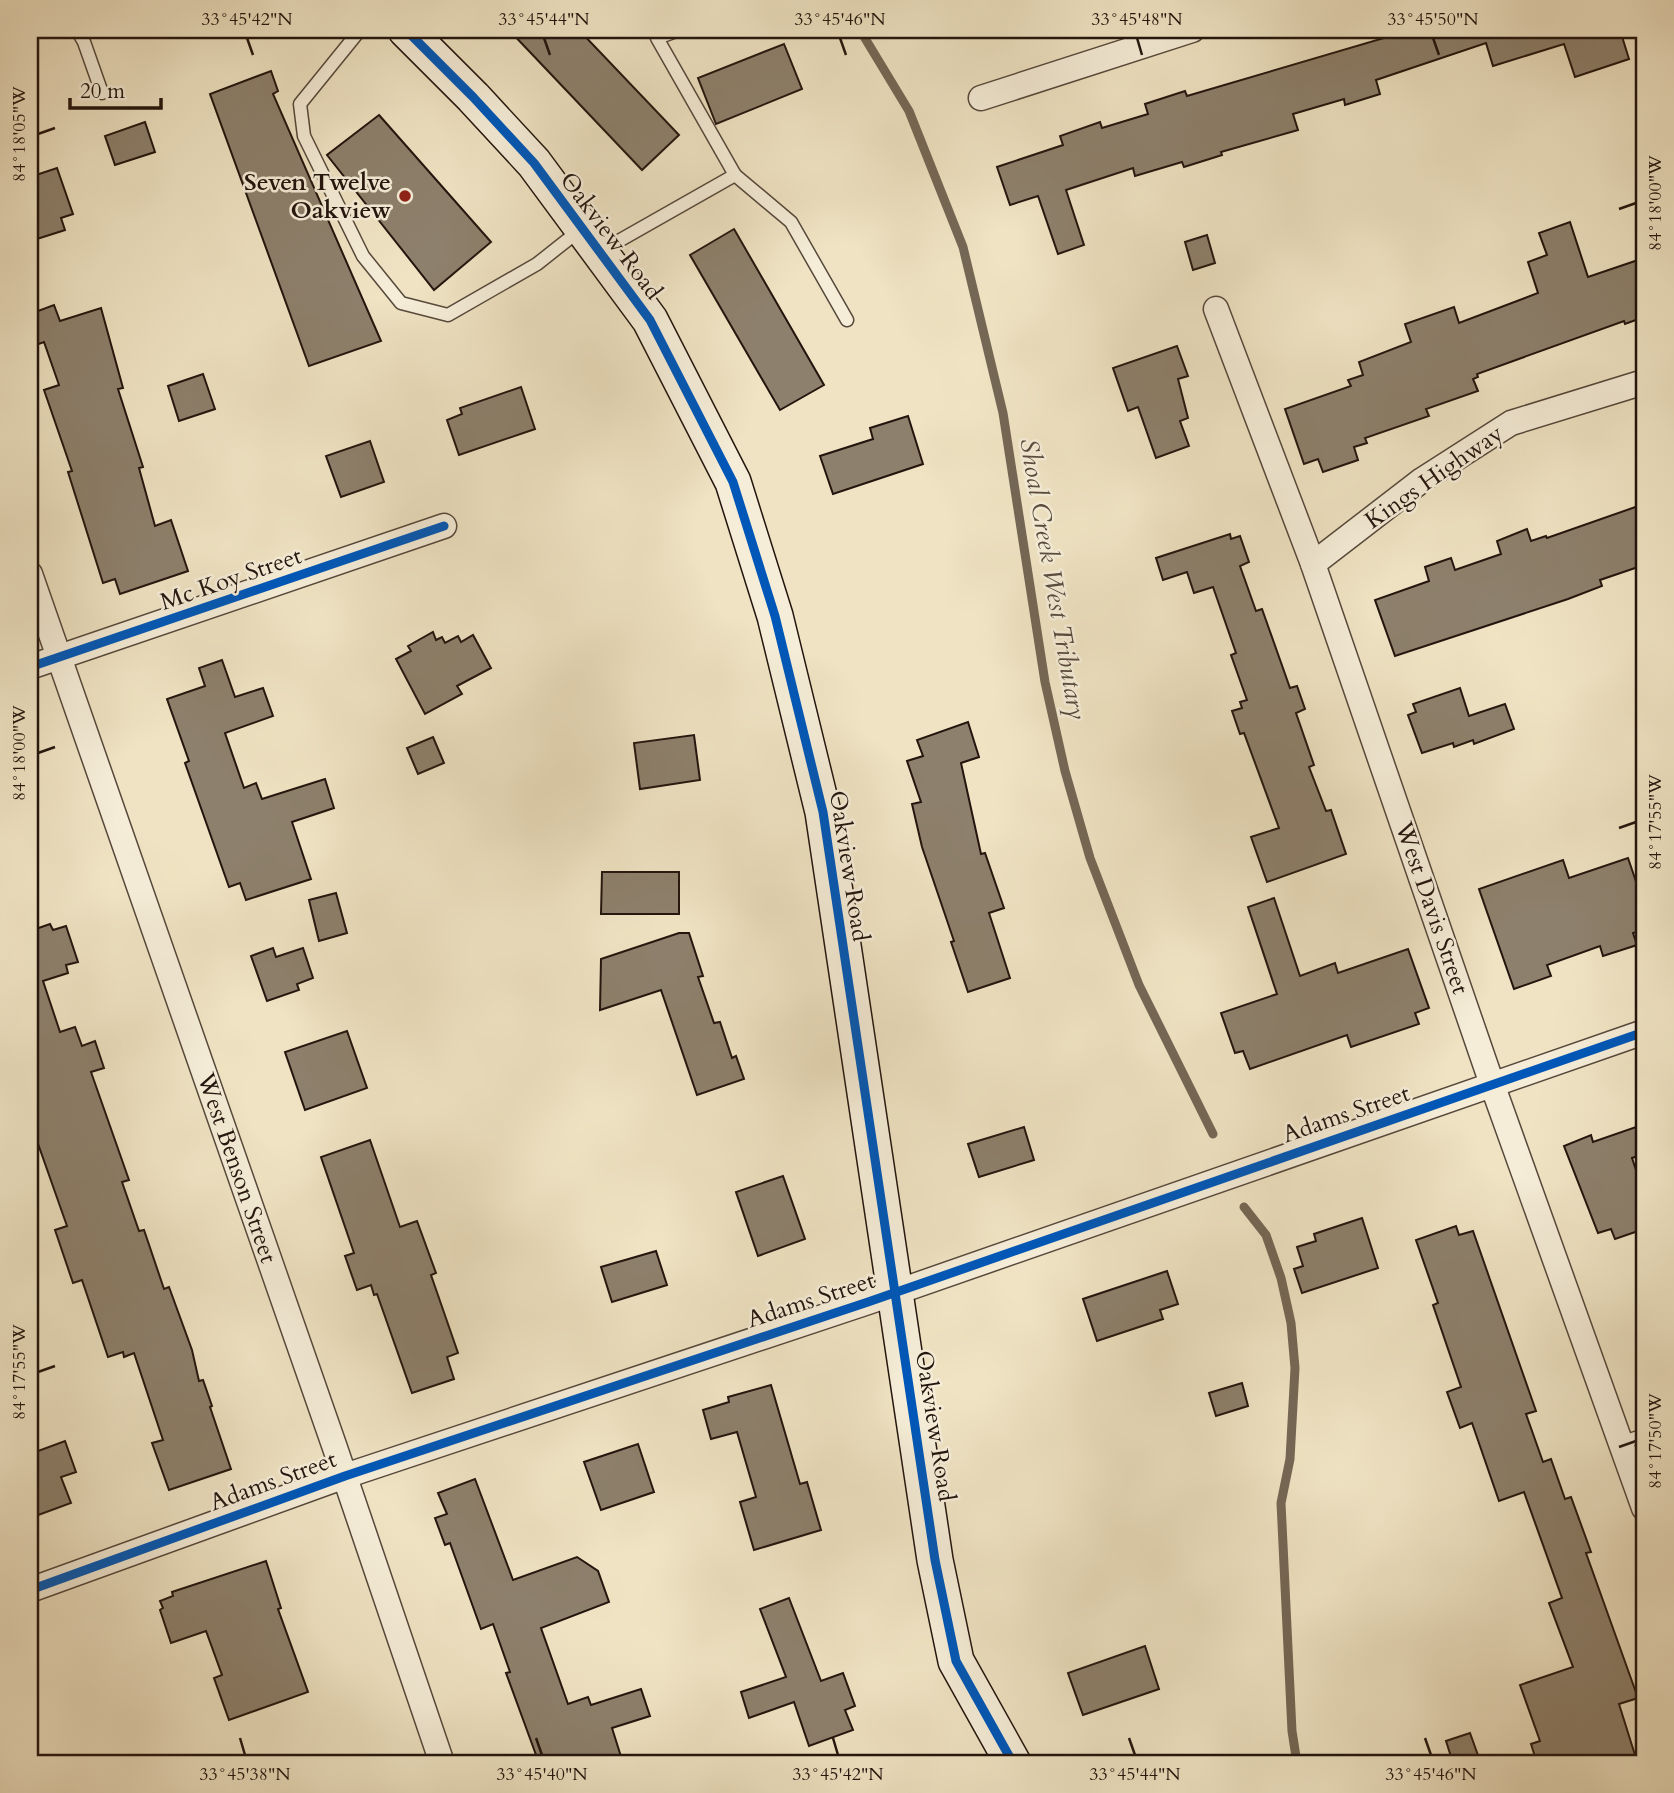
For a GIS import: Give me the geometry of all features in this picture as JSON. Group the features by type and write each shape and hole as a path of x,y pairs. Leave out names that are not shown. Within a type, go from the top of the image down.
{"street":[{"name":"Oakview Road","path":"406,30 534,163 650,320 733,482 775,616 823,812 935,1560 956,1661 1013,1763"},
{"path":"981,98 1192,30"},
{"name":"West Davis Street","path":"1216,309 1313,564 1492,1084 1644,1508"},
{"name":"Kings Highway","path":"1313,564 1422,480 1511,423 1644,382"},
{"name":"Mc Koy Street","path":"30,667 444,526"},
{"name":"West Benson Street","path":"30,574 345,1476 442,1763"},
{"name":"Adams Street","path":"30,1590 345,1476 895,1293 1644,1032"}],"lane":[{"path":"77,30 102,93"},
{"path":"360,30 300,104 304,136 363,256 401,303 447,315 537,264 735,175"},
{"path":"679,30 657,38 735,175 791,222 846,320"},
{"path":"1621,1443 1644,1435"}],"building":[{"path":"509,30 579,30 679,135 642,170"},
{"path":"1411,30 1620,30 1629,59 1575,77 1564,44 1493,66 1486,43 1376,80 1380,94 1345,105 1344,99 1293,114 1298,130 1221,152 1222,155 1184,167 1182,162 1135,176 1133,168 1066,190 1084,245 1058,254 1038,196 1010,205 997,167 1063,145 1060,136 1100,122 1102,128 1148,114 1145,104 1185,91 1187,96"},
{"path":"784,44 802,89 716,124 698,78"},
{"path":"271,71 278,91 273,94 381,341 309,366 210,94"},
{"name":"Seven Twelve Oakview","path":"379,115 491,242 434,290 327,155"},
{"path":"145,122 155,152 115,165 105,136"},
{"path":"57,168 73,214 61,218 65,230 37,239 30,219 30,177"},
{"path":"1570,222 1588,277 1644,258 1644,317 1625,324 1624,321 1477,374 1478,377 1473,379 1478,391 1426,409 1429,416 1365,438 1367,443 1354,447 1358,460 1323,472 1318,459 1304,464 1285,409 1351,386 1348,380 1363,375 1359,362 1411,342 1405,324 1454,307 1459,323 1538,293 1528,262 1547,255 1539,233"},
{"path":"734,229 824,385 780,410 690,255"},
{"path":"1207,235 1215,263 1193,270 1185,242"},
{"path":"54,305 60,321 101,308 123,388 118,389 143,467 139,468 155,526 171,520 188,571 120,594 115,579 103,583 68,472 72,471 44,390 59,385 44,342 30,347 30,314"},
{"path":"1177,346 1188,376 1178,379 1188,418 1180,421 1189,446 1156,458 1138,407 1128,411 1113,368"},
{"path":"203,374 215,409 179,421 168,386"},
{"path":"521,387 535,429 459,455 447,420 462,414 460,408"},
{"path":"908,416 923,464 833,494 820,456 873,439 870,428"},
{"path":"370,441 384,482 341,497 326,456"},
{"path":"1644,504 1644,565 1600,580 1602,586 1568,599 1395,656 1375,600 1429,581 1425,567 1451,558 1455,570 1501,554 1497,541 1527,529 1531,541 1546,536 1547,538"},
{"path":"1230,534 1231,539 1240,536 1249,562 1240,566 1256,611 1262,609 1290,688 1297,686 1305,709 1296,713 1314,765 1309,767 1326,811 1331,810 1346,854 1267,882 1251,837 1279,828 1244,733 1240,734 1232,711 1242,708 1240,702 1247,700 1231,655 1236,653 1213,587 1194,593 1187,572 1163,580 1156,558"},
{"path":"433,632 436,640 442,637 445,643 458,636 461,642 473,635 491,668 457,686 462,694 425,714 396,659 411,651 408,646"},
{"path":"222,660 235,697 263,688 273,716 225,733 244,788 256,783 262,799 325,779 334,808 292,822 311,879 246,900 240,883 229,887 185,763 189,761 167,699 205,686 199,668"},
{"path":"1460,688 1469,716 1505,704 1514,729 1474,744 1473,740 1454,747 1453,743 1422,753 1408,715 1416,712 1413,704"},
{"path":"968,722 979,757 961,763 981,854 985,853 1004,908 989,913 1010,978 968,992 922,847 912,804 921,802 907,761 923,756 917,740"},
{"path":"694,735 700,780 640,789 634,743"},
{"path":"433,737 444,763 418,774 407,748"},
{"path":"1628,858 1644,905 1644,930 1633,933 1637,945 1603,956 1600,946 1547,965 1551,976 1514,989 1479,889 1563,860 1569,878"},
{"path":"602,872 679,872 679,914 601,914"},
{"path":"336,893 347,933 319,941 309,900"},
{"path":"1274,898 1300,976 1335,963 1338,973 1408,949 1429,1008 1415,1013 1419,1024 1351,1047 1347,1035 1250,1069 1243,1051 1235,1053 1221,1013 1277,994 1248,907"},
{"path":"50,924 53,930 66,926 78,962 66,965 68,973 43,981 60,1032 75,1027 82,1046 95,1041 104,1068 91,1072 129,1180 122,1182 139,1231 144,1230 164,1289 169,1287 192,1350 199,1381 203,1380 212,1406 210,1407 231,1469 169,1490 152,1443 163,1440 134,1353 124,1357 123,1352 108,1357 82,1280 73,1283 55,1230 67,1226 30,1121 30,931"},
{"path":"679,933 689,933 703,976 698,977 714,1023 720,1022 732,1058 736,1056 744,1079 697,1095 661,990 600,1010 601,959"},
{"path":"273,948 276,957 303,948 313,978 297,984 299,990 267,1001 251,956"},
{"path":"347,1031 367,1088 305,1110 285,1052"},
{"path":"1024,1127 1034,1160 979,1177 968,1144"},
{"path":"1636,1127 1644,1154 1632,1158 1644,1194 1644,1229 1615,1239 1611,1229 1598,1233 1564,1146 1591,1135 1593,1142"},
{"path":"370,1140 400,1227 417,1221 436,1273 431,1275 458,1353 447,1357 454,1379 412,1393 377,1294 374,1295 371,1285 357,1290 345,1256 354,1253 321,1157"},
{"path":"783,1176 805,1239 758,1256 736,1192"},
{"path":"1362,1218 1378,1268 1302,1293 1294,1269 1303,1266 1297,1247 1316,1241 1314,1234"},
{"path":"1456,1226 1459,1235 1473,1231 1536,1411 1526,1414 1543,1462 1551,1459 1565,1499 1571,1497 1591,1552 1586,1553 1638,1698 1619,1704 1635,1755 1623,1759 1625,1763 1537,1763 1531,1744 1540,1741 1520,1685 1573,1667 1549,1603 1562,1598 1524,1492 1499,1501 1472,1423 1460,1428 1447,1392 1461,1387 1433,1305 1438,1303 1416,1240"},
{"path":"656,1251 667,1285 612,1302 601,1267"},
{"path":"1167,1271 1178,1304 1160,1310 1163,1319 1097,1341 1083,1299"},
{"path":"1242,1383 1248,1406 1216,1416 1209,1393"},
{"path":"771,1385 800,1484 807,1482 821,1530 754,1550 740,1502 756,1497 737,1432 711,1439 703,1410 729,1402 728,1397"},
{"path":"65,1441 76,1472 61,1477 71,1503 30,1518 30,1454"},
{"path":"638,1444 654,1492 601,1510 584,1462"},
{"path":"475,1479 513,1580 577,1557 598,1571 609,1602 541,1628 568,1704 588,1697 591,1705 641,1689 650,1716 612,1728 623,1763 539,1763 506,1673 510,1672 493,1624 481,1629 450,1543 445,1545 435,1518 447,1514 438,1493"},
{"path":"266,1561 281,1608 278,1609 308,1692 229,1720 214,1678 222,1675 206,1631 171,1643 160,1610 163,1608 160,1601 173,1596 172,1592"},
{"path":"789,1598 821,1681 843,1673 855,1706 845,1710 853,1730 809,1746 794,1702 749,1718 741,1692 786,1677 760,1609"},
{"path":"1145,1646 1159,1689 1083,1715 1068,1673"},
{"path":"1470,1733 1479,1758 1453,1763 1446,1741"}],"waterway":[{"name":"Shoal Creek West Tributary","path":"860,30 909,111 963,247 1003,413 1045,682 1065,771 1090,858 1139,985 1213,1134"},
{"name":"Shoal Creek West Tributary","path":"1244,1207 1266,1235 1281,1278 1291,1323 1295,1368 1290,1459 1281,1503 1292,1731 1297,1763"}],"cycle path":[{"path":"406,30 534,163 650,320 733,482 775,616 823,812 935,1560 956,1661 1013,1763"},
{"path":"30,667 444,526"},
{"path":"30,1590 345,1476 868,1302 1644,1032"}],"place":[{"name":"Seven Twelve Oakview","path":"405,196"}]}
